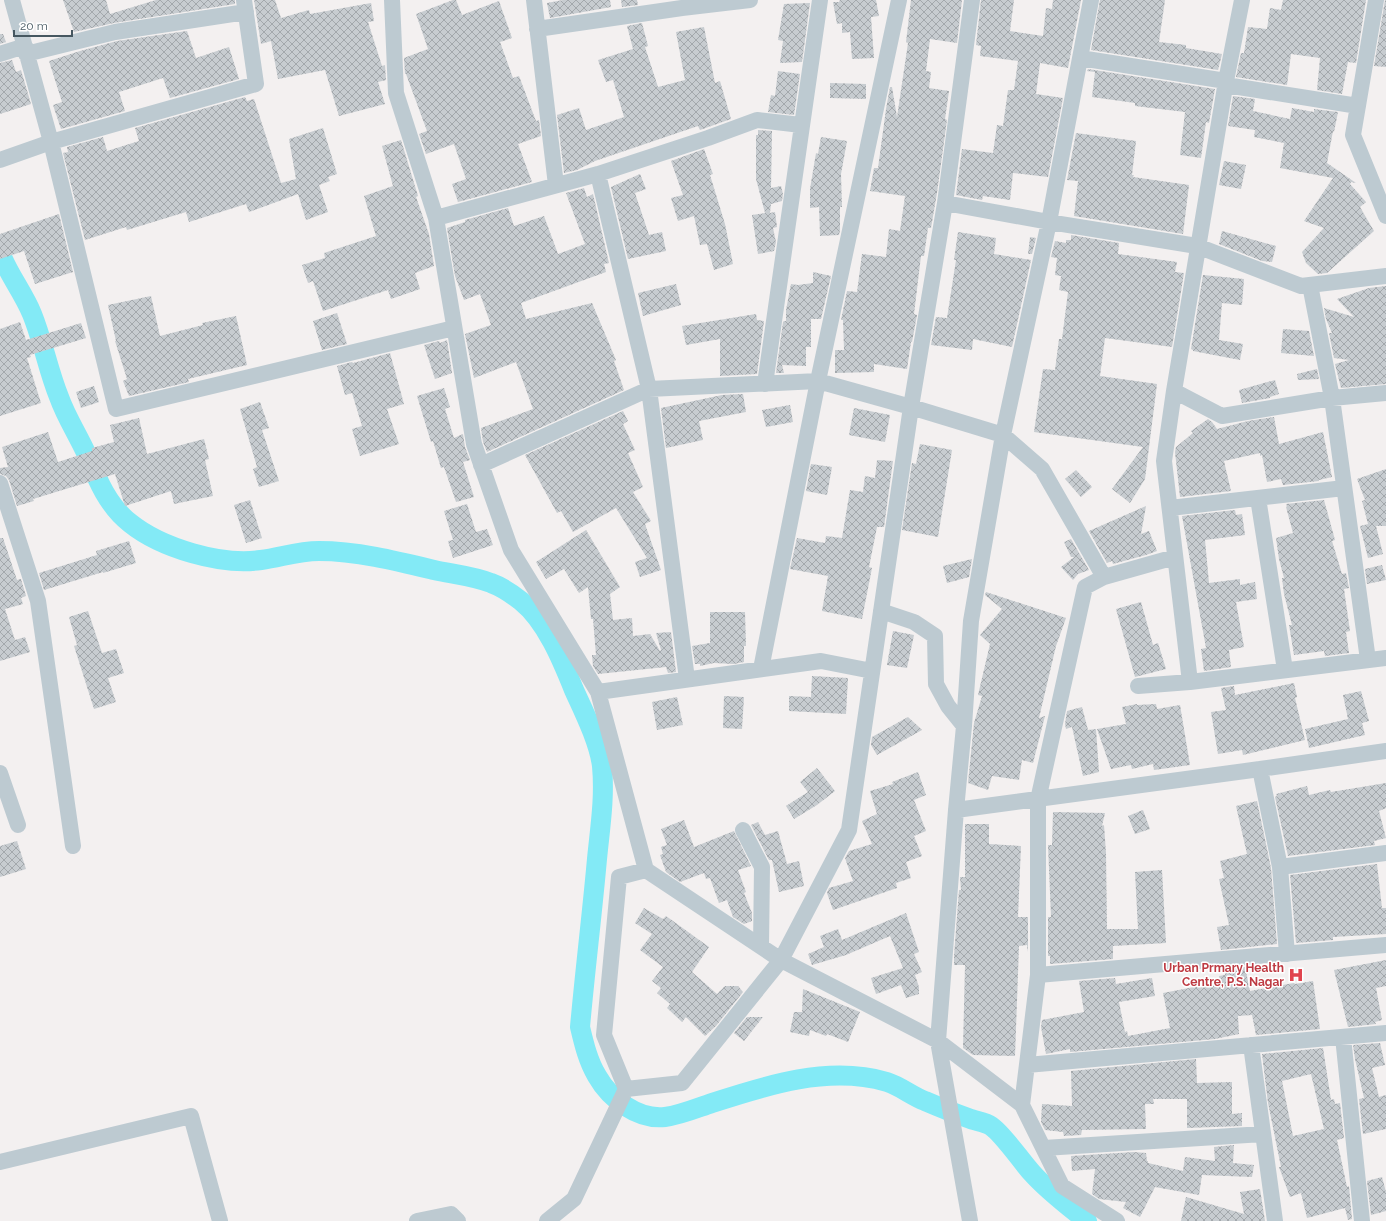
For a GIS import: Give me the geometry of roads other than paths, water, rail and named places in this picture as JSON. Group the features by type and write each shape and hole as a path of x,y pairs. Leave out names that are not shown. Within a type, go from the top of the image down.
{"street":[{"path":"12,0 51,142 116,409 454,328"},
{"path":"392,0 396,93 436,218 474,444 511,550 598,692 646,870 781,960 938,1041 1022,1105 1062,1186 1117,1221"},
{"path":"534,0 556,185"},
{"path":"538,29 682,8 750,0"},
{"path":"765,384 820,0"},
{"path":"761,669 818,381 899,0"},
{"path":"625,1090 682,1083 781,960 849,830 911,407 945,203 972,0"},
{"path":"970,1221 938,1041 964,726 971,621 1003,435 1049,222 1091,0"},
{"path":"1190,682 1164,460 1198,248 1226,83 1242,0"},
{"path":"1376,0 1353,135 1386,216"},
{"path":"0,54 245,6 256,84 51,142 0,160"},
{"path":"1080,58 1358,106"},
{"path":"436,218 598,174 708,138 757,120 802,126"},
{"path":"598,174 649,389 687,679"},
{"path":"945,203 1049,222 1197,246 1198,248 1301,286 1386,276"},
{"path":"1310,285 1332,398 1368,660"},
{"path":"481,465 649,389 818,381 1003,435 1042,469 1104,577"},
{"path":"1174,391 1222,416 1332,398 1386,393"},
{"path":"0,483 38,601 73,846"},
{"path":"1170,508 1344,488"},
{"path":"1258,498 1285,670"},
{"path":"1022,1105 1038,975 1038,800 1085,587 1104,577 1175,557"},
{"path":"881,611 914,622 935,636 936,684 948,706 964,726"},
{"path":"1138,686 1190,682 1386,658"},
{"path":"598,692 821,661 872,671"},
{"path":"956,810 1038,800 1386,751"},
{"path":"1260,769 1280,866 1287,954"},
{"path":"0,773 18,825"},
{"path":"743,830 762,868 761,946"},
{"path":"1280,866 1386,853"},
{"path":"547,1221 574,1199 625,1090 604,1036 618,877 646,870"},
{"path":"1038,975 1386,945"},
{"path":"1027,1064 1386,1033"},
{"path":"1343,1037 1362,1221"},
{"path":"1251,1045 1275,1221"},
{"path":"0,1162 192,1116 220,1221"},
{"path":"1044,1148 1264,1134"},
{"path":"417,1221 451,1214 458,1221"}],"waterway":[{"path":"0,252 32,314 62,404 84,448 99,483 115,509 130,523 158,540 210,558 245,561 261,560 304,552 333,551 377,557 470,577 491,583 506,590 530,609 546,630 559,654 586,717 598,747 602,766 602,813 580,1027 591,1064 609,1093 617,1100 635,1111 645,1115 665,1117 683,1113 754,1090 798,1079 821,1076 843,1076 865,1077 887,1082 930,1103 991,1126 1001,1135 1038,1180 1087,1221"}],"place":[{"name":"Urban Prmary Health Centre, P.S. Nagar","path":"1296,975"}]}
